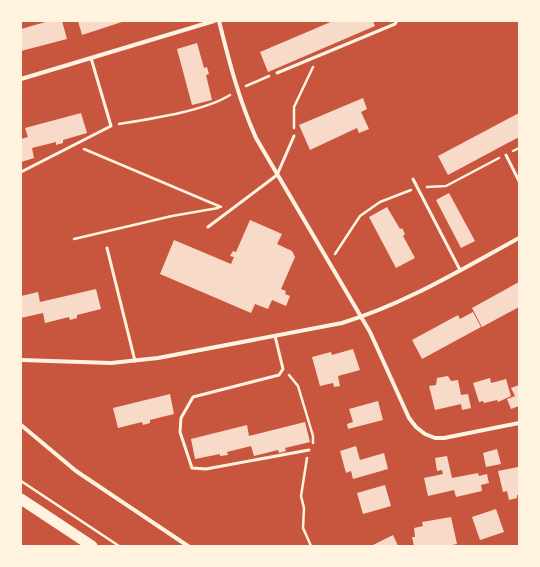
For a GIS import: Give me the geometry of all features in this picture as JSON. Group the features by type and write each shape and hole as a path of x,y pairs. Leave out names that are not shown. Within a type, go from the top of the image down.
{"highway":[{"path":"21,499 92,546"}],"street":[{"path":"21,79 214,21"},
{"path":"219,21 237,90 256,138 361,317 382,357 404,408 416,427 425,434 435,438 444,438 519,424"},
{"path":"21,360 84,362 135,361 158,358 336,324 361,317 418,292 519,238"},
{"path":"21,425 76,471 188,546"}],"lane":[{"path":"277,73 395,24 397,21"},
{"path":"21,172 111,126 92,58"},
{"path":"208,227 277,175 294,136"},
{"path":"506,155 519,181"},
{"path":"413,179 460,270"},
{"path":"107,248 135,361"},
{"path":"275,336 283,369 279,375 193,397 181,418 180,432 192,468 206,469 309,450"}],"path":[{"path":"294,136 294,107 319,56"},
{"path":"111,126 166,116 220,101 237,90 277,73"},
{"path":"74,145 222,207 232,209"},
{"path":"74,239 172,216 222,207"},
{"path":"283,369 298,386 313,436 313,445 309,450 301,496 304,508 303,528 311,546"},
{"path":"21,481 119,546"}],"building":[{"path":"49,21 62,21 67,39 21,51 21,29"},
{"path":"78,21 125,21 82,35"},
{"path":"333,21 373,21 375,26 268,72 260,52"},
{"path":"197,43 204,68 207,67 209,74 206,75 212,100 192,105 177,49"},
{"path":"363,98 367,109 361,112 369,129 359,133 357,128 310,150 299,125"},
{"path":"81,113 87,133 63,140 63,143 56,145 56,142 32,148 34,158 21,162 21,139 28,137 25,128"},
{"path":"519,113 519,137 448,175 438,156"},
{"path":"449,193 475,241 461,248 436,200"},
{"path":"387,207 400,229 402,228 405,234 403,236 415,258 396,268 369,217"},
{"path":"250,220 282,234 277,244 292,251 295,257 281,289 286,291 285,294 290,296 286,306 272,300 268,309 255,304 251,313 160,274 174,240 231,264 234,257 230,256 233,251 236,252"},
{"path":"519,282 519,307 482,327 472,308"},
{"path":"96,289 101,309 77,315 77,318 70,320 69,317 45,323 43,313 21,318 21,296 38,292 40,302"},
{"path":"473,312 481,327 422,359 412,340 458,315 460,319"},
{"path":"353,349 360,370 338,376 340,386 334,387 333,383 320,386 312,357 331,352 332,355"},
{"path":"448,376 451,381 458,380 461,395 468,394 471,408 462,410 461,404 435,410 429,386 436,385 437,378"},
{"path":"490,378 491,383 506,379 511,396 498,402 497,400 484,403 483,401 479,402 473,383"},
{"path":"519,385 519,406 511,409 507,399 515,396 511,388"},
{"path":"170,394 174,414 150,420 150,423 143,425 142,422 118,428 113,408"},
{"path":"378,401 383,420 348,429 347,424 353,422 349,409"},
{"path":"305,422 310,442 285,448 286,451 279,453 278,450 254,456 251,446 227,452 228,455 220,456 220,454 195,459 191,439 247,425 249,436"},
{"path":"356,446 360,460 384,453 388,469 353,479 351,471 346,473 340,451"},
{"path":"497,449 501,464 486,467 483,453"},
{"path":"447,456 452,478 478,473 479,476 487,474 489,483 481,485 482,491 456,497 454,490 428,496 424,478 443,474 442,470 437,471 435,458"},
{"path":"518,467 519,495 517,495 517,498 509,500 507,491 503,492 498,471"},
{"path":"385,485 391,506 363,514 357,493"},
{"path":"496,509 504,532 480,540 472,517"},
{"path":"451,517 457,544 447,546 414,546 412,537 415,537 414,528 423,526 422,522"},
{"path":"393,535 398,546 371,546"}]}
